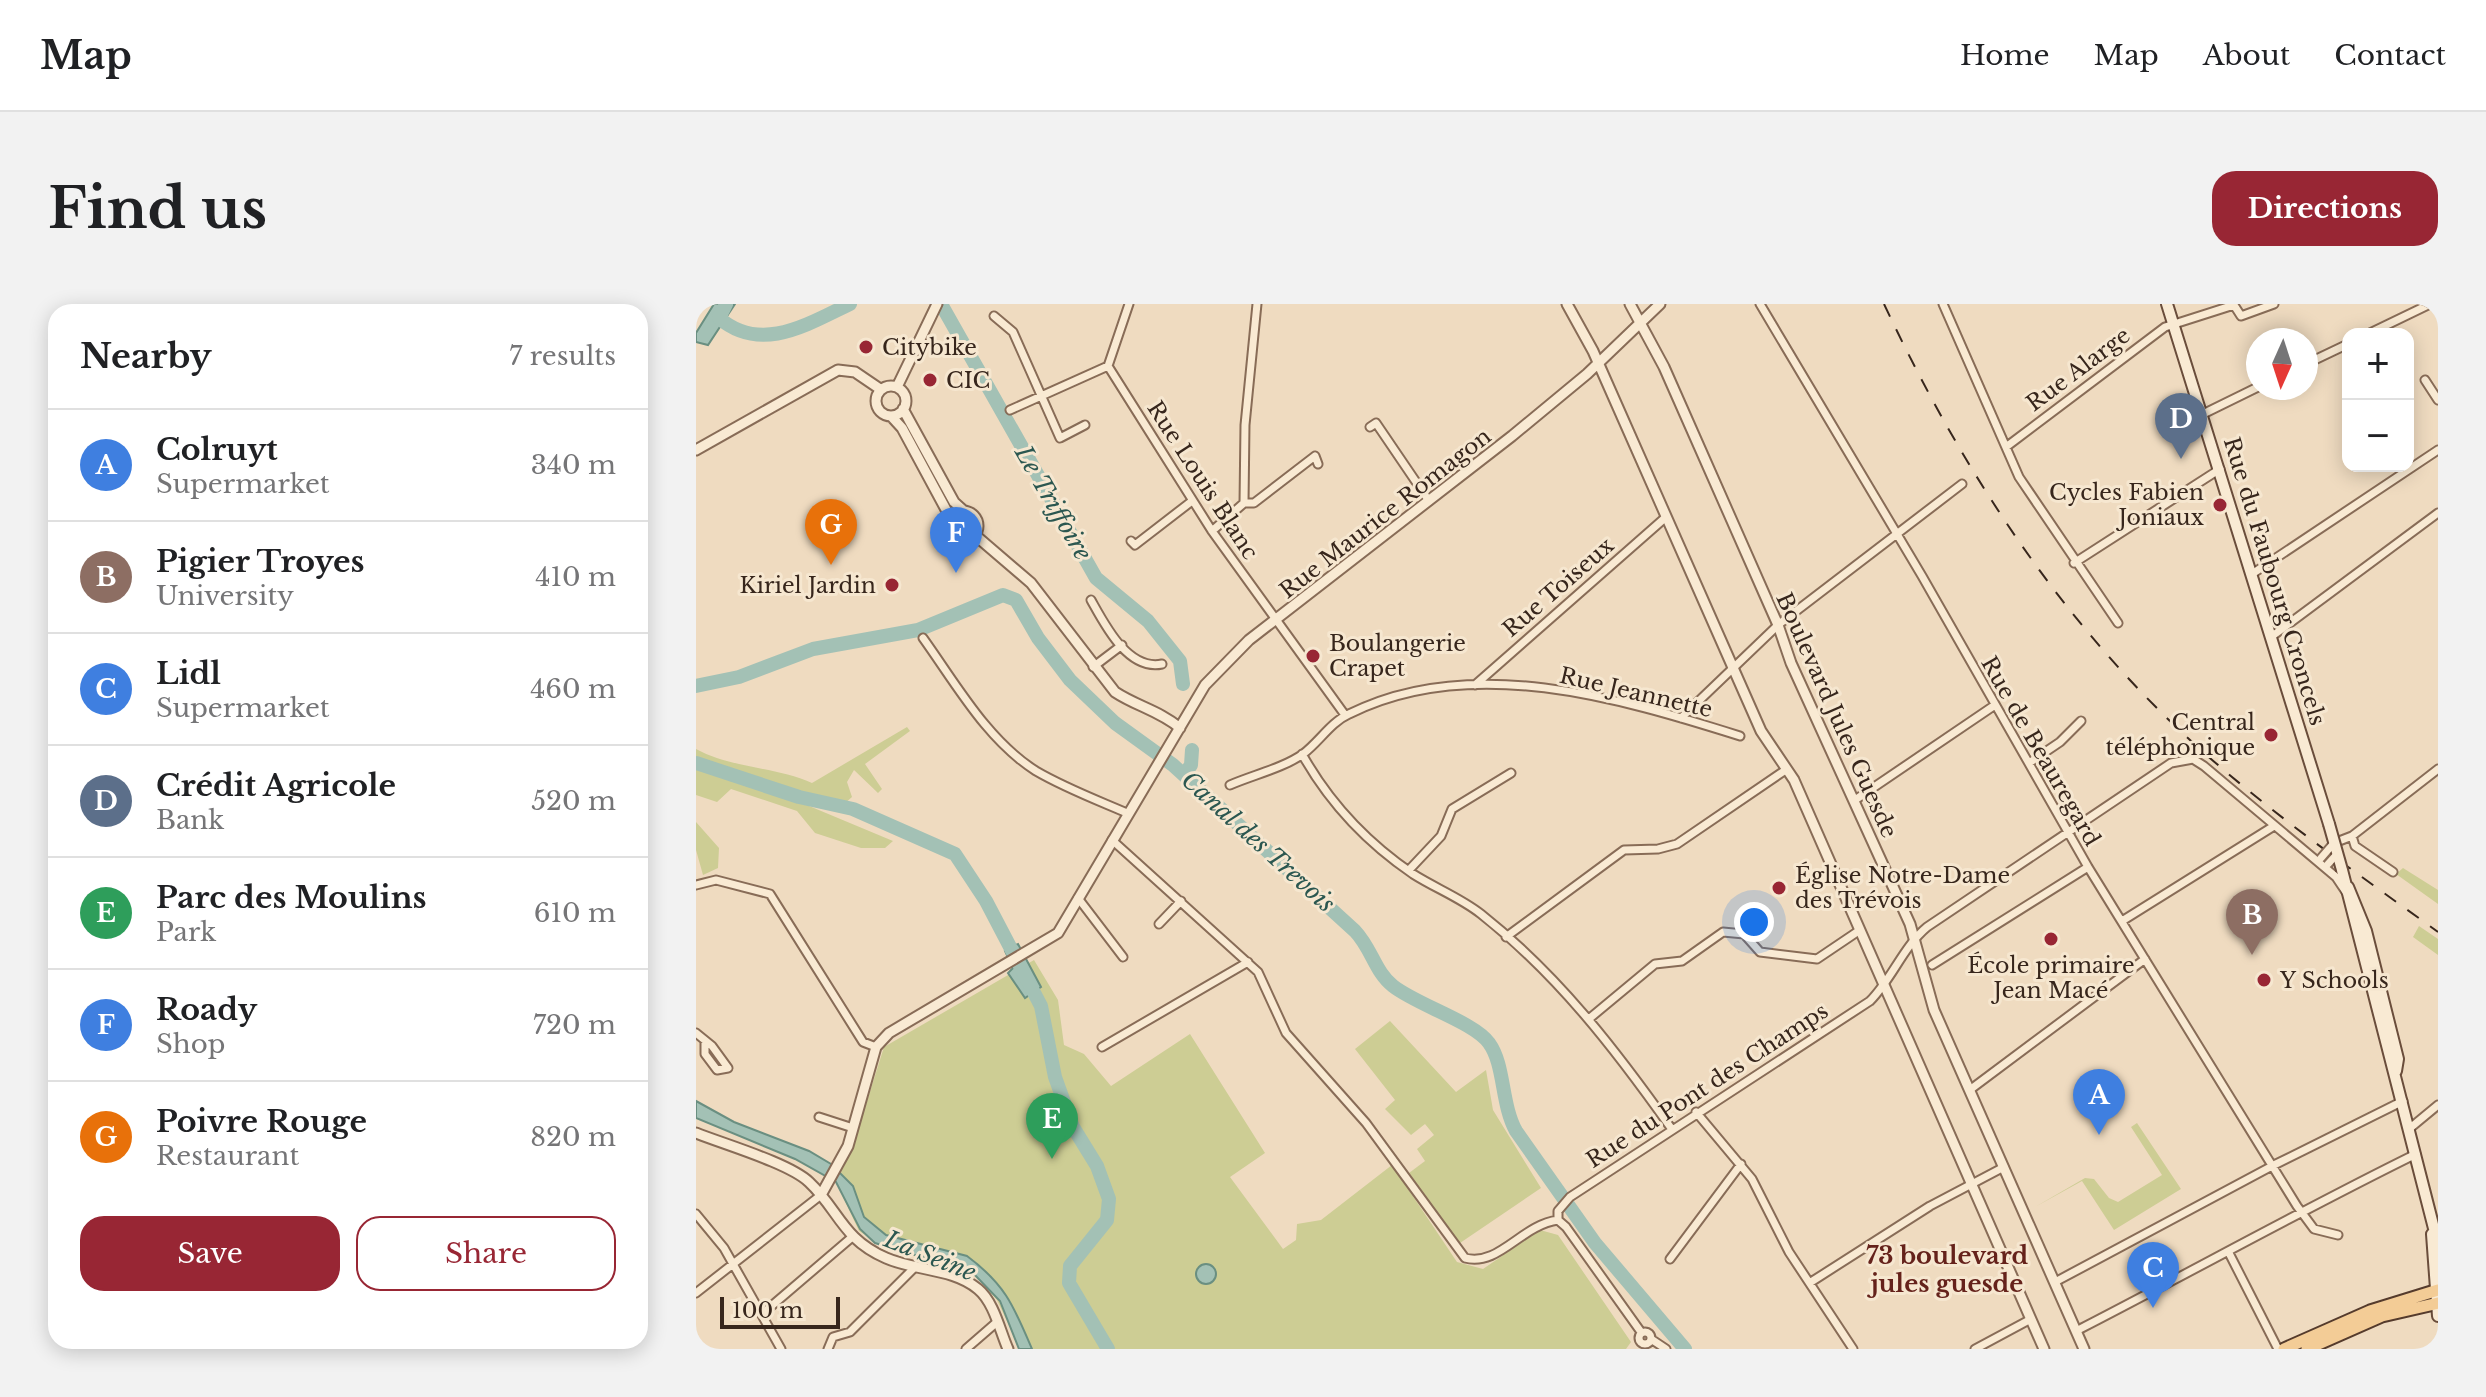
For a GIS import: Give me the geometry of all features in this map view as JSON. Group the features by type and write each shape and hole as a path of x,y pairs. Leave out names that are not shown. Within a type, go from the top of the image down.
{"main road":[{"name":"Rue du Faubourg Croncels","path":"2167,304 2329,824 2346,889 2366,931 2398,1059 2396,1071 2432,1228"},
{"path":"2432,1228 2438,1244"},
{"path":"2432,1228 2438,1316"},
{"path":"2284,1349 2370,1311 2437,1297"},
{"path":"2307,1349 2382,1316 2437,1297"}],"street":[{"path":"897,387 936,304"},
{"path":"1010,410 1040,398 1108,362 1129,304"},
{"path":"1244,503 1245,425 1257,304"},
{"path":"1567,304 1598,364 1764,736 1787,769 2044,1349"},
{"name":"Rue Maurice Romagon","path":"876,1047 889,1033 1058,933 1205,685 1249,640 1429,501 1598,364 1640,320 1660,304"},
{"name":"Rue de Beauregard","path":"1760,304 2088,867 2145,959 2314,1229 2338,1235"},
{"path":"1943,304 2019,477 2074,563 2118,623"},
{"name":"Rue Alarge","path":"2006,447 2133,349 2174,322 2234,305 2241,316 2274,304"},
{"path":"2380,328 2430,304"},
{"name":"Boulevard Jules Guesde","path":"1632,306 1855,800 1914,937 1934,1010 2084,1349"},
{"path":"994,316 1013,332 1060,438 1085,425"},
{"path":"2318,358 2342,347"},
{"name":"Rue Louis Blanc","path":"1108,362 1212,531 1345,715"},
{"path":"696,450 838,370 855,372 880,389 897,387"},
{"path":"2425,380 2438,400"},
{"path":"897,387 905,395 903,409 954,502 977,520 975,535"},
{"path":"880,389 876,404 883,414 891,416 902,428 950,517 947,527 953,538 963,541 975,535"},
{"path":"2203,414 2246,393"},
{"path":"891,416 903,409"},
{"path":"1370,427 1376,423 1429,501"},
{"path":"2252,574 2438,450"},
{"path":"1212,531 1244,503 1254,503 1315,456 1318,464"},
{"path":"2074,563 2220,469"},
{"path":"1681,718 1778,625 1962,484"},
{"path":"1131,541 1135,545 1192,501"},
{"path":"950,517 964,511"},
{"path":"2271,637 2438,513"},
{"name":"Rue Toiseux","path":"1475,685 1666,517"},
{"path":"975,535 1031,583 1115,692 1131,703 1163,713 1180,728"},
{"path":"1091,600 1133,660 1142,665 1162,664"},
{"path":"923,638 971,705 1015,754 1058,782 1127,813"},
{"path":"1093,667 1122,645"},
{"name":"Rue Jeannette","path":"1230,785 1302,754 1345,715 1379,700 1422,689 1475,685 1585,694 1740,736"},
{"path":"1855,800 1995,705"},
{"path":"2029,763 2060,742 2081,721"},
{"path":"1302,754 1317,781 1364,838 1409,870 1480,913 1590,1018 1671,1128"},
{"path":"1914,937 2181,759 2193,759 2204,766 2274,826 2321,861 2346,889"},
{"path":"1506,937 1624,850 1658,849 1677,844 1787,769"},
{"path":"2321,861 2438,769"},
{"path":"1409,870 1441,836 1452,809 1511,773"},
{"path":"2122,921 2274,826"},
{"path":"2349,837 2355,846 2393,872"},
{"path":"1112,840 1248,962 1266,984 1272,1010 1286,1033 1366,1123 1465,1258 1487,1260 1539,1223 1558,1216 1641,1332 1638,1346 1651,1339"},
{"path":"1932,965 2088,867"},
{"path":"696,885 716,880 770,894 863,1042 876,1047 853,1128 821,1195 696,1293"},
{"path":"1078,898 1123,957"},
{"path":"1159,924 1181,901"},
{"path":"1590,1018 1655,964 1682,961 1723,932 1744,934 1760,952 1817,959 1860,930"},
{"name":"Rue du Pont des Champs","path":"1558,1216 1570,1197 1671,1128 1870,1001 1884,985 1914,937"},
{"path":"1971,1089 2145,959"},
{"path":"1102,1047 1248,962"},
{"path":"696,1033 705,1043"},
{"path":"2055,1282 2274,1165 2403,1101"},
{"path":"2409,1129 2438,1105"},
{"path":"1696,1112 1741,1164 1789,1252 1853,1349"},
{"path":"819,1117 853,1128"},
{"path":"696,1133 800,1175 821,1195 851,1238 886,1259 955,1277 977,1288 985,1296 1008,1349"},
{"path":"2078,1330 2229,1253 2302,1210 2416,1154"},
{"path":"1670,1259 1741,1164"},
{"path":"1811,1282 1971,1183 2004,1167"},
{"path":"696,1214 734,1265 781,1349"},
{"path":"762,1314 851,1238"},
{"path":"2229,1253 2278,1349"},
{"path":"828,1349 833,1337 850,1332 916,1266"},
{"path":"1975,1349 2031,1319"},
{"path":"966,1349 997,1322"},
{"path":"1641,1332 1648,1332 1651,1339 1666,1349"}],"green space":[{"path":"907,727 910,731 865,764 882,789 878,793 854,770 847,782 852,797 844,804 696,760 696,749 724,760 812,783"},
{"path":"696,767 790,798 893,841 885,848 861,848 815,833 797,811 731,789 717,802 696,795"},
{"path":"696,822 719,848 718,868 703,875 696,850"},
{"path":"2403,868 2438,890 2438,904 2396,874"},
{"path":"2419,926 2438,939 2438,955 2413,937"},
{"path":"1034,960 1058,1000 1064,1045 1084,1054 1111,1086 1190,1034 1265,1153 1230,1177 1283,1249 1296,1240 1297,1224 1321,1220 1392,1165 1457,1262 1483,1269 1540,1230 1558,1235 1631,1342 1626,1349 1020,1349 997,1300 971,1271 884,1247 859,1231 836,1182 851,1152 884,1047"},
{"path":"1390,1021 1456,1092 1486,1070 1493,1110 1541,1188 1460,1243 1409,1173 1425,1161 1417,1149 1434,1135 1425,1124 1411,1135 1385,1109 1395,1100 1355,1049"},
{"path":"2137,1123 2181,1189 2114,1230 2082,1181 2035,1207 2085,1178 2094,1179 2109,1198 2118,1202 2162,1175 2131,1127"}],"water":[{"path":"714,304 735,304 708,345 696,342 696,333"},
{"path":"1018,944 1041,987 1025,998 1008,973 1013,968 1005,951"},
{"name":"La Seine","path":"696,1101 734,1122 809,1151 831,1164 853,1186 864,1217 886,1235 967,1256 1000,1287 1032,1349 1019,1349 1000,1301 972,1272 875,1243 860,1229 836,1182 795,1159 696,1118"},
{"path":"1206,1264 1213,1267 1216,1274 1213,1281 1206,1284 1199,1281 1196,1274 1199,1267"}],"waterway":[{"name":"Le Triffoire","path":"726,304 719,318 735,329 768,335 801,327 850,304"},
{"name":"Le Triffoire","path":"941,304 1096,578 1148,621 1180,661 1183,684"},
{"name":"Canal des Trevois","path":"696,686 739,677 813,649 918,630 1003,595 1016,600 1038,638 1070,680 1115,723 1173,765 1355,931 1393,986 1482,1035 1498,1062 1516,1131 1595,1243 1685,1349"},
{"name":"Le Triffoire","path":"1184,775 1191,765 1192,750"},
{"path":"696,763 799,797 853,809 955,854 986,901 1041,1006 1055,1077 1073,1127 1097,1166 1109,1199 1107,1220 1070,1266 1069,1283 1108,1349"}],"railway":[{"path":"1884,304 1947,427 1983,486 2020,544 2105,652 2152,703 2230,775 2438,932"}],"place":[{"name":"Citybike","path":"866,347"},
{"name":"CIC","path":"930,380"},
{"name":"Crédit Agricole","path":"2181,459"},
{"name":"Cycles Fabien Joniaux","path":"2220,505"},
{"name":"Poivre Rouge","path":"831,565"},
{"name":"Roady","path":"956,573"},
{"name":"Kiriel Jardin","path":"892,585"},
{"name":"Boulangerie Crapet","path":"1313,656"},
{"name":"Central téléphonique","path":"2271,735"},
{"name":"Église Notre-Dame des Trévois","path":"1779,888"},
{"name":"École primaire Jean Macé","path":"2051,939"},
{"name":"Pigier Troyes","path":"2252,955"},
{"name":"Y Schools","path":"2264,980"},
{"name":"Colruyt","path":"2099,1135"},
{"name":"Parc des Moulins","path":"1052,1159"},
{"name":"Lidl","path":"2153,1308"}],"district":[{"name":"73 boulevard jules guesde","path":"1947,1270"}]}
